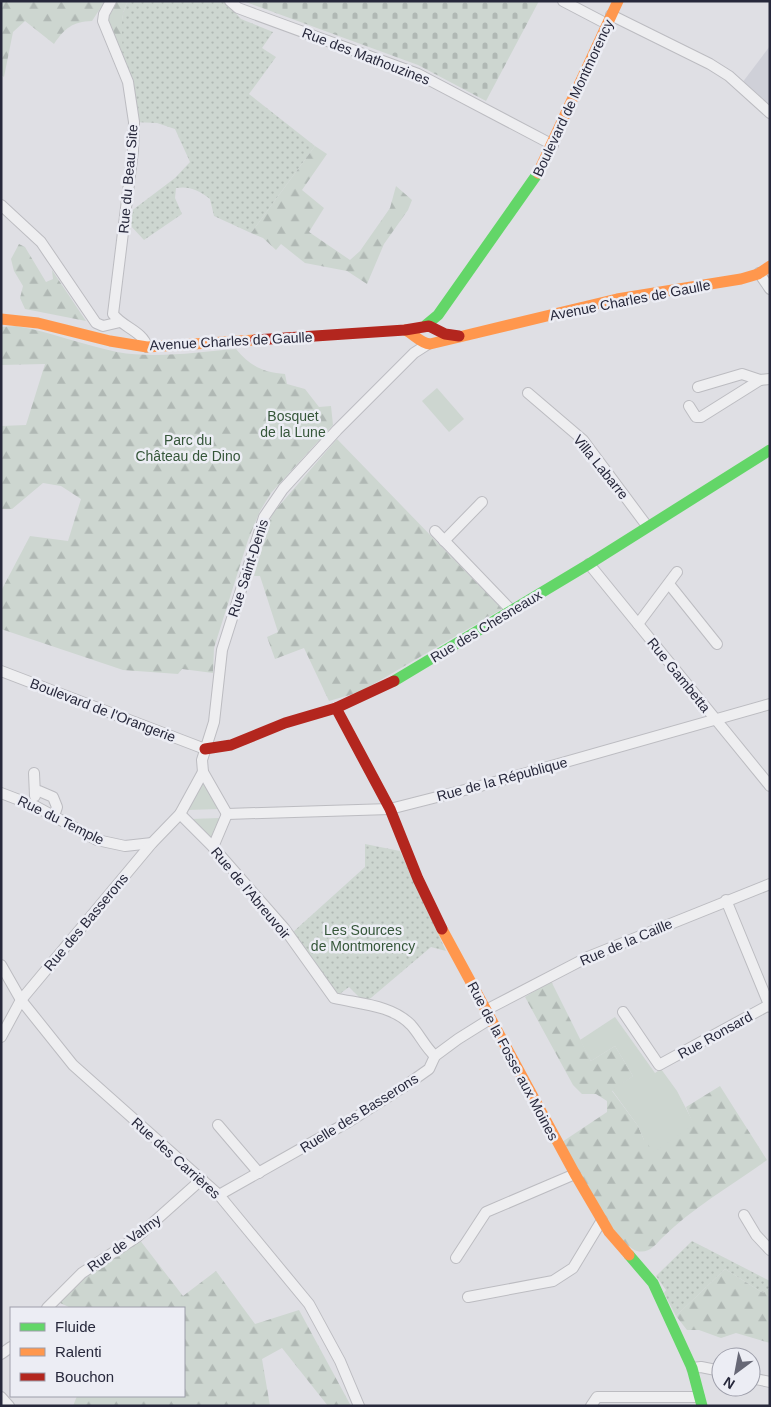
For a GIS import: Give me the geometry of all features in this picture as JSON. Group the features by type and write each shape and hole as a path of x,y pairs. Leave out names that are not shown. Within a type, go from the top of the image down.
{"street":[{"name":"Rue du Beau Site","path":"111,1 103,21 128,82 134,122 133,151 113,314 120,322"},
{"name":"Rue des Mathouzines","path":"230,1 238,8 418,74 553,144"},
{"path":"563,1 710,64 729,76 770,113"},
{"name":"Boulevard de Montmorency","path":"426,334 525,195 553,144 618,1"},
{"path":"1,205 41,242 96,323 103,326 120,322 145,339 147,347"},
{"name":"Avenue Charles de Gaulle","path":"1,319 39,322 112,343 147,347 405,330 426,334 459,336 622,298 732,281 759,273 770,266"},
{"path":"759,273 770,289"},
{"name":"Rue Saint-Denis","path":"205,749 214,722 222,650 259,530 270,507 337,430 414,353 426,334"},
{"path":"698,387 742,374 765,380"},
{"path":"689,406 696,417 701,417 765,380"},
{"name":"Villa Labarre","path":"528,393 583,440 647,526"},
{"name":"Rue des Chesneaux","path":"205,749 224,747 286,723 336,708 386,686 589,564 770,450"},
{"path":"444,541 482,502"},
{"path":"435,532 511,610"},
{"name":"Rue Gambetta","path":"589,564 770,786"},
{"path":"638,624 676,572"},
{"path":"669,584 717,644"},
{"name":"Boulevard de l'Orangerie","path":"1,671 205,749"},
{"name":"Rue de la République","path":"227,814 390,809 488,784 770,704"},
{"name":"Rue de la Fosse aux Moines","path":"336,708 390,809 430,906 575,1174 609,1232 653,1283 692,1368 701,1401"},
{"path":"205,749 202,760 203,772 227,814 213,847"},
{"name":"Rue des Basserons","path":"1,1037 21,1000 152,843 180,814 203,772"},
{"path":"34,773 35,806"},
{"path":"35,793 39,791 53,797 57,807 54,816"},
{"name":"Rue du Temple","path":"1,792 35,806 88,836 105,842 125,846 152,843"},
{"name":"Rue de l'Abreuvoir","path":"180,814 213,847 284,928 334,998 396,1012 412,1026 427,1049 436,1056"},
{"name":"Rue de la Caille","path":"488,1014 588,957 726,900 770,884"},
{"path":"726,900 769,1006"},
{"name":"Rue des Carrières","path":"1,965 5,977 21,1000 73,1065 218,1195 309,1304 340,1361 359,1406"},
{"name":"Rue Ronsard","path":"623,1012 659,1065 769,1006"},
{"name":"Ruelle des Basserons","path":"218,1195 350,1121 405,1086 429,1069 436,1056 488,1014"},
{"path":"218,1125 258,1173"},
{"path":"456,1258 486,1212 575,1174"},
{"name":"Rue de Valmy","path":"48,1307 82,1273 137,1237 202,1179"},
{"path":"744,1215 756,1235 770,1250"},
{"path":"468,1297 553,1281 573,1268 602,1220"},
{"path":"692,1368 701,1366 711,1368"},
{"path":"1,1397 9,1406"},
{"path":"591,1406 597,1397 701,1401"}],"shaded area":[{"path":"770,46 770,108 742,83"}],"green space":[{"path":"1,1 105,1 92,21 74,24 54,44 25,21 13,32 4,77 1,75"},
{"path":"117,1 128,1 122,21 122,56 107,21"},
{"path":"128,1 225,1 241,19 273,32 262,48 276,57 249,94 315,146 251,233 214,216 210,199 190,188 176,188 175,198 182,214 144,240 129,224 130,212 175,178 190,162 175,129 157,123 134,122 125,77 121,43 123,13"},
{"path":"243,1 539,1 486,101 418,65"},
{"path":"315,146 327,154 302,190 324,208 309,232 350,260 360,251 390,208 396,186 412,200 408,210 384,244 367,284 347,271 305,263 281,244 276,250 263,238 251,233"},
{"path":"19,244 25,247 46,282 53,279 52,270 86,321 25,309 20,298 23,286 14,271 11,259"},
{"name":"Parc du Château de Dino","path":"16,326 104,349 132,354 176,354 236,349 258,368 285,374 287,384 305,389 319,407 331,406 333,425 271,493 260,511 248,540 214,648 213,673 182,669 178,674 123,670 1,629 1,591 30,536 68,541 81,499 61,486 43,483 12,509 1,509 1,426 26,425 45,364 1,365 1,327"},
{"path":"437,388 464,419 449,432 422,401"},
{"path":"337,439 502,609 360,692 329,701 304,648 275,659 267,637 278,632 260,576 254,576 272,514"},
{"path":"203,781 219,809 187,810"},
{"path":"220,818 211,839 190,819"},
{"name":"Les Sources de Montmorency","path":"365,844 400,851 446,951 431,947 365,1003 349,987 337,996 293,932 365,867"},
{"path":"551,981 591,1061 615,1046 633,1076 612,1091 638,1126 644,1140 693,1124 686,1107 720,1086 767,1160 699,1207 648,1250 637,1251 628,1245 618,1234 596,1202 562,1142 607,1112 607,1101 596,1094 582,1094 573,1085 525,997"},
{"path":"615,1017 655,1073 661,1069 677,1091 694,1124 654,1152 644,1140 638,1126 612,1090 633,1076 615,1046 591,1061 580,1040"},
{"path":"139,1239 183,1296 216,1271 255,1324 299,1310 351,1406 328,1406 282,1348 262,1359 270,1406 73,1406 77,1397 185,1397 185,1307 69,1307 58,1302 81,1280"},
{"path":"692,1241 770,1281 770,1287 763,1293 725,1269 676,1316 664,1293 666,1290 656,1276"},
{"path":"725,1269 763,1293 770,1287 770,1343 736,1333 721,1338 699,1330 687,1330 676,1316"}],"traffic: fast":[{"path":"426,325 438,315 538,173"},
{"path":"394,681 589,564 770,450"},
{"path":"629,1255 653,1283 692,1368 702,1406"}],"traffic: slow":[{"path":"538,173 618,1"},
{"path":"405,330 423,342 430,344 617,299 741,279 758,274 770,266"},
{"path":"1,319 38,323 110,341 147,347 255,340"},
{"path":"442,929 575,1174 609,1232 629,1255"}],"traffic: jam":[{"path":"255,340 405,330 429,326 445,334 459,336"},
{"path":"205,749 231,745 285,723 336,708 394,681"},
{"path":"336,708 390,809 418,879 442,929"}],"park label":[{"name":"Bosquet de la Lune","path":"293,424"}]}
